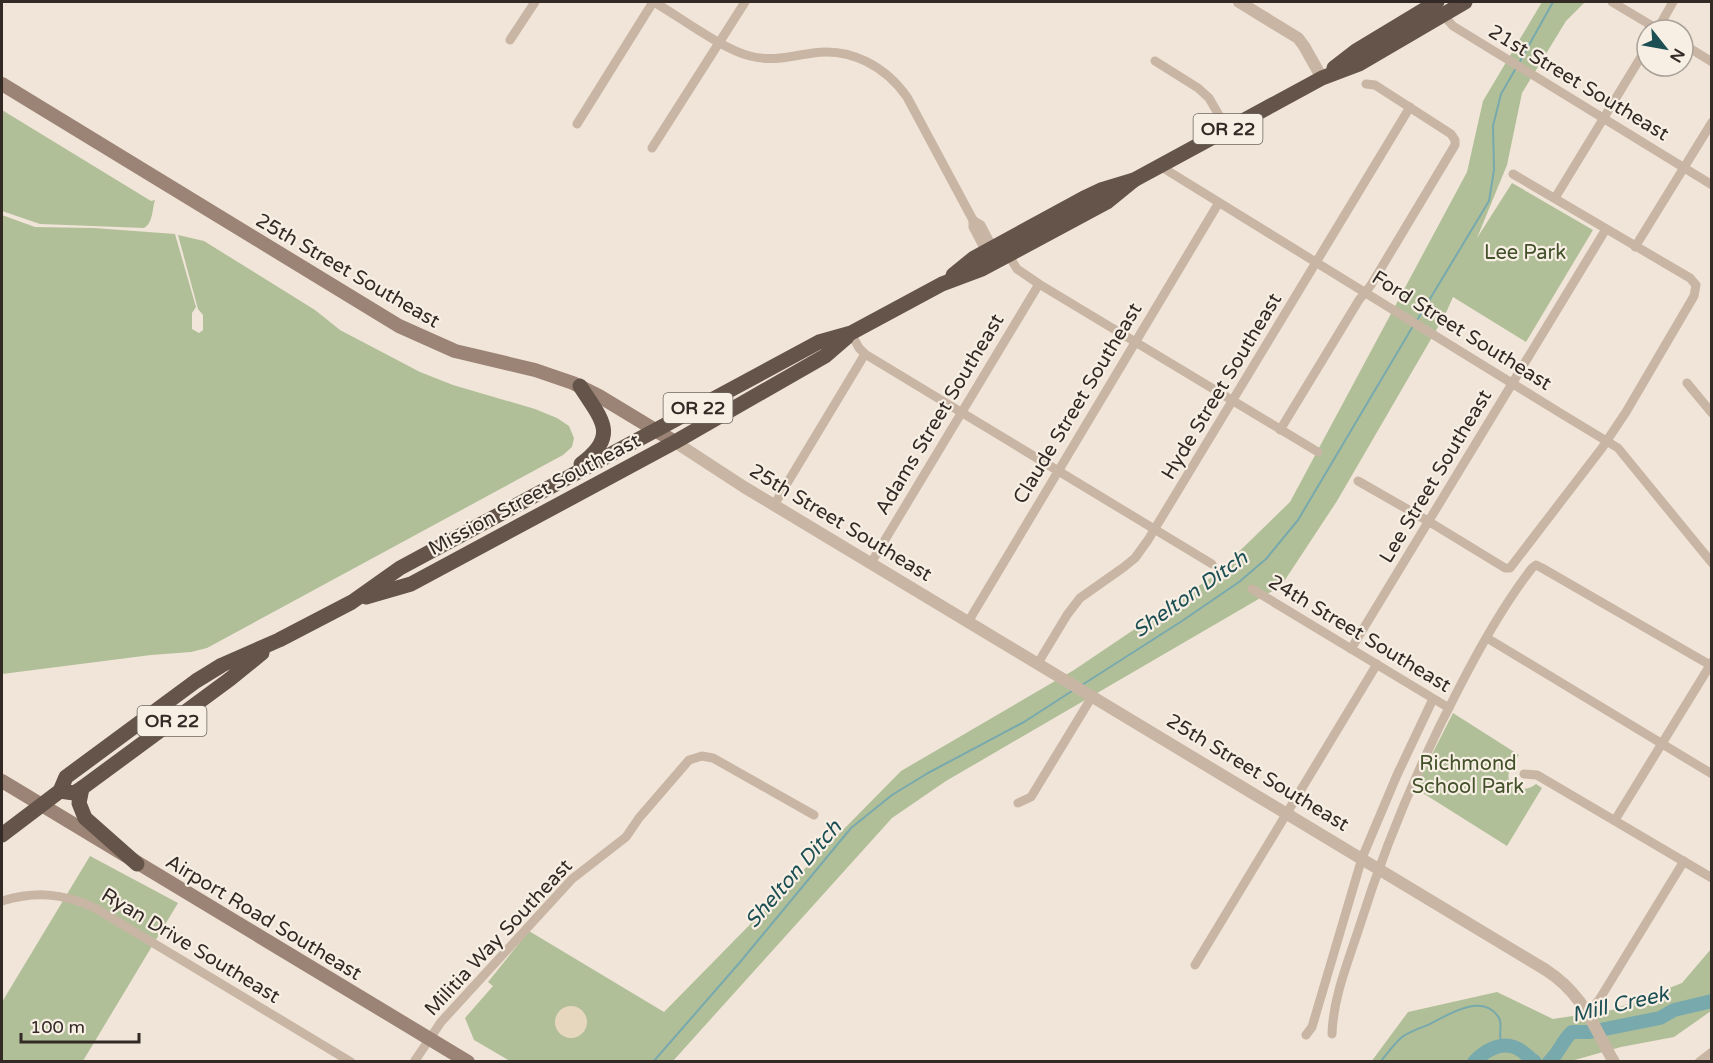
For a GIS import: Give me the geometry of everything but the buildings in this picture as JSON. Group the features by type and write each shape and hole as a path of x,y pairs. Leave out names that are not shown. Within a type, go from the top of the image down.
{"highway":[{"name":"Mission Street Southeast","path":"2,835 60,791 66,777 196,681 222,665 279,640 352,602 400,568 819,342 851,333 942,284 1009,256 1107,202 1134,180 1322,78 1359,64 1438,7 1465,2"},
{"name":"Mission Street Southeast","path":"942,284 974,258 1101,190 1134,180"},
{"path":"1009,256 1007,252 1010,248 1035,226"},
{"name":"Mission Street Southeast","path":"352,602 411,584 675,442 825,356 851,333"},
{"path":"547,488 596,453 602,444 604,433 600,418 580,386"},
{"name":"Mission Street Southeast","path":"60,791 74,793 82,788 279,640"},
{"path":"82,788 79,803 85,818 137,864"}],"main road":[{"name":"25th Street Southeast","path":"2,84 399,327 448,349 535,370 580,386 675,442"},
{"name":"Airport Road Southeast","path":"2,781 468,1062"}],"street":[{"path":"510,40 535,2"},
{"path":"577,124 654,2 736,52 759,58 786,58 827,51 856,57 893,79 907,97 973,220 981,225 989,250"},
{"path":"652,148 745,2"},
{"path":"1239,2 1298,38 1322,78"},
{"path":"1612,2 1638,18"},
{"path":"1664,18 1673,2"},
{"name":"21st Street Southeast","path":"1438,7 1453,26 1712,185"},
{"path":"1695,51 1712,62"},
{"path":"1155,61 1198,88 1209,98 1227,129"},
{"path":"1555,198 1635,66"},
{"path":"1280,430 1453,150 1455,140 1451,134 1375,85 1366,84"},
{"name":"Hyde Street Southeast","path":"1038,663 1080,598 1135,558 1155,529 1410,107"},
{"path":"1635,247 1712,122"},
{"name":"Ford Street Southeast","path":"1160,166 1218,204 1618,448 1712,563"},
{"path":"1358,482 1508,569 1630,407 1694,296 1696,285 1690,278 1513,174"},
{"name":"Claude Street Southeast","path":"968,622 1218,204"},
{"name":"Lee Street Southeast","path":"1351,649 1606,229"},
{"path":"1009,256 1017,269 1039,284 1318,452"},
{"name":"Adams Street Southeast","path":"870,563 1039,284"},
{"path":"851,333 865,354 1212,564"},
{"path":"774,505 865,354"},
{"path":"1687,383 1712,413"},
{"name":"25th Street Southeast","path":"675,442 774,505 1557,977 1580,999 1614,1062"},
{"path":"1332,1034 1332,1014 1378,868 1409,790 1449,708 1487,638 1527,575 1536,565 1711,664 1615,820"},
{"name":"24th Street Southeast","path":"1252,589 1449,708"},
{"path":"1487,638 1712,774"},
{"path":"1195,965 1377,664"},
{"path":"1018,803 1030,796 1092,695"},
{"path":"1306,1035 1312,1027 1362,858 1433,699"},
{"name":"Militia Way Southeast","path":"414,1062 441,1022 572,879 626,837 639,818 690,760 702,756 713,758 814,815"},
{"path":"1524,774 1537,775 1712,878"},
{"path":"1588,1012 1599,1000 1684,861"},
{"name":"Ryan Drive Southeast","path":"2,902 24,896 54,895 69,897 95,908 351,1062"},
{"path":"1699,1062 1712,1052"}],"green space":[{"name":"Lee Park","path":"1542,2 1585,2 1566,21 1522,93 1507,165 1477,238 1512,183 1593,230 1526,342 1453,297 1445,315 1337,501 1281,586 946,781 892,818 673,1061 510,1061 474,1040 465,1018 493,986 488,982 529,931 664,1012 901,771 1074,670 1215,575 1290,502 1467,172 1483,101"},
{"path":"2,110 151,201 155,200 151,220 147,226 144,228 40,224 2,211"},
{"path":"2,215 35,227 94,228 175,234 196,307 192,313 192,329 199,333 203,330 203,315 198,309 178,235 204,241 315,310 340,330 420,372 453,385 535,409 557,418 569,426 574,438 572,447 563,455 207,648 191,652 2,674"},
{"name":"Richmond School Park","path":"1453,713 1519,755 1509,772 1510,782 1516,788 1526,789 1536,784 1542,788 1507,846 1418,790 1418,782"},
{"path":"90,856 178,903 83,1061 2,1061 2,1002"},
{"path":"1711,949 1711,1011 1674,1037 1621,1047 1571,1061 1371,1062 1408,1012 1497,992 1553,1019 1612,1010 1682,983"}],"shaded area":[{"path":"571,1006 582,1011 587,1022 582,1033 571,1038 560,1033 555,1022 560,1011"}],"waterway":[{"name":"Shelton Ditch","path":"1519,63 1553,2"},
{"name":"Shelton Ditch","path":"1416,322 1489,201 1494,170 1493,126 1501,94 1516,68"},
{"name":"Shelton Ditch","path":"1082,685 1239,582 1266,559 1298,520 1413,326"},
{"name":"Shelton Ditch","path":"653,1062 741,961 851,828 892,795 928,773 1024,722 1072,691"},
{"name":"Mill Creek","path":"1549,1062 1572,1032 1590,1032 1660,1018 1674,1010 1712,1001"},
{"path":"1380,1062 1405,1035 1453,1012 1472,1006 1482,1006 1497,1015 1503,1046"},
{"name":"Mill Creek","path":"1474,1062 1487,1051 1503,1046 1517,1048 1535,1062"}]}
